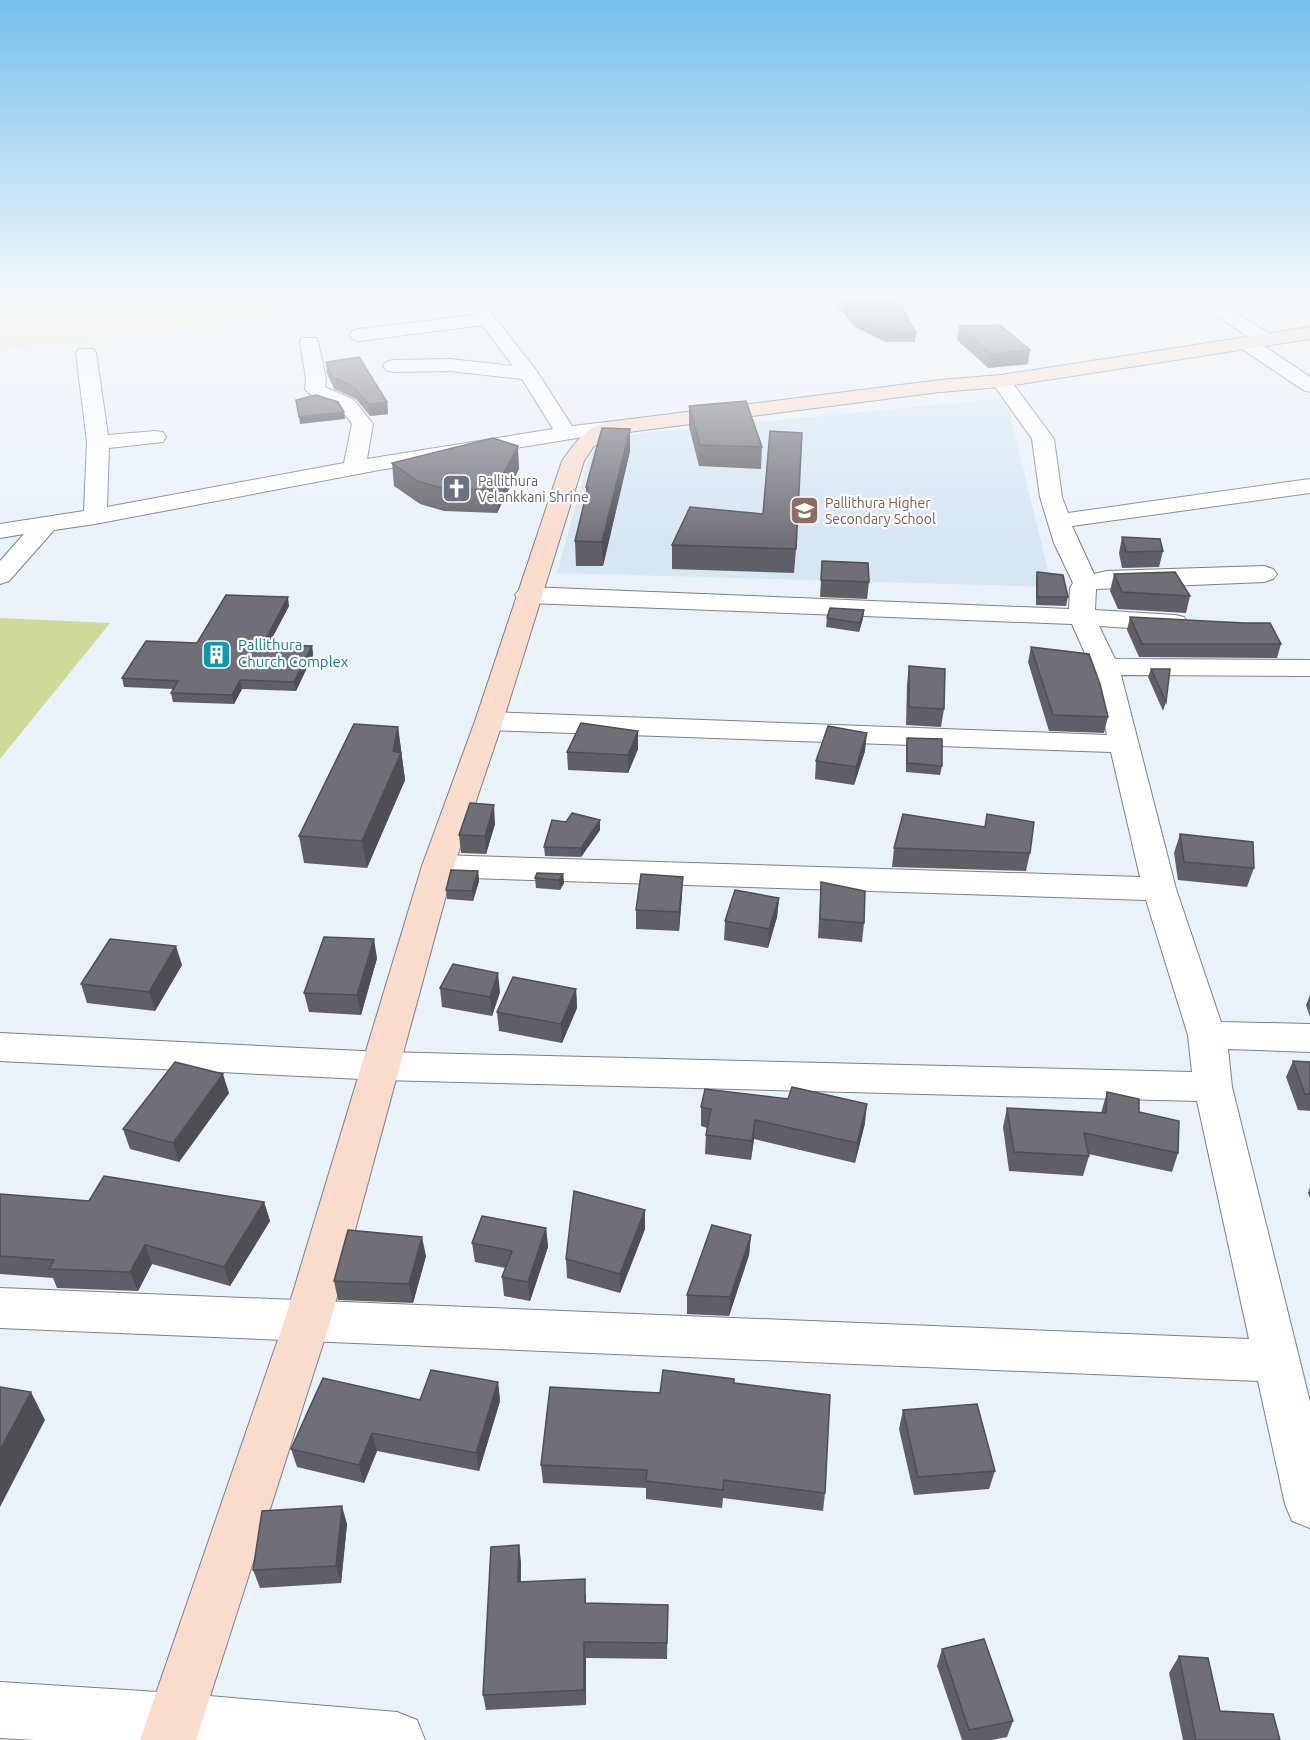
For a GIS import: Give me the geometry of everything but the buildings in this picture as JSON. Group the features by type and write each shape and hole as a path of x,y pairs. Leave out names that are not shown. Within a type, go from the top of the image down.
{"main road":[{"path":"171,1730 307,1322 438,866 489,721 573,461 585,443 607,428 940,386 1006,380"}],"street":[{"path":"90,380 98,442 95,517"},
{"path":"316,380 315,389 322,395 347,404 363,424 354,468"},
{"path":"533,380 566,433"},
{"path":"1001,381 1043,439 1051,497 1066,543 1086,583"},
{"path":"0,531 95,517 354,468 607,428"},
{"path":"98,442 155,437"},
{"path":"1059,521 1310,486"},
{"path":"0,576 46,524"},
{"path":"1264,574 1107,579 1086,583 1083,588 1082,617 1105,667 1159,889 1207,1035 1214,1087 1310,1504"},
{"path":"528,595 1082,617 1194,624"},
{"path":"1105,667 1310,668"},
{"path":"489,721 1123,744"},
{"path":"438,866 1159,889"},
{"path":"1207,1035 1310,1038"},
{"path":"0,1047 382,1066 1214,1087"},
{"path":"0,1308 1276,1361"},
{"path":"0,1710 171,1730 397,1740"}],"shaded area":[{"name":"Pallithura Higher Secondary School","path":"1006,398 1052,587 557,573 591,449 606,437"}],"green space":[{"path":"0,618 110,623 0,759"}],"place":[{"name":"Pallithura Velankkani Shrine","path":"457,489"},
{"name":"Pallithura Higher Secondary School","path":"804,511"},
{"name":"Pallithura Church Complex","path":"217,654"}]}
